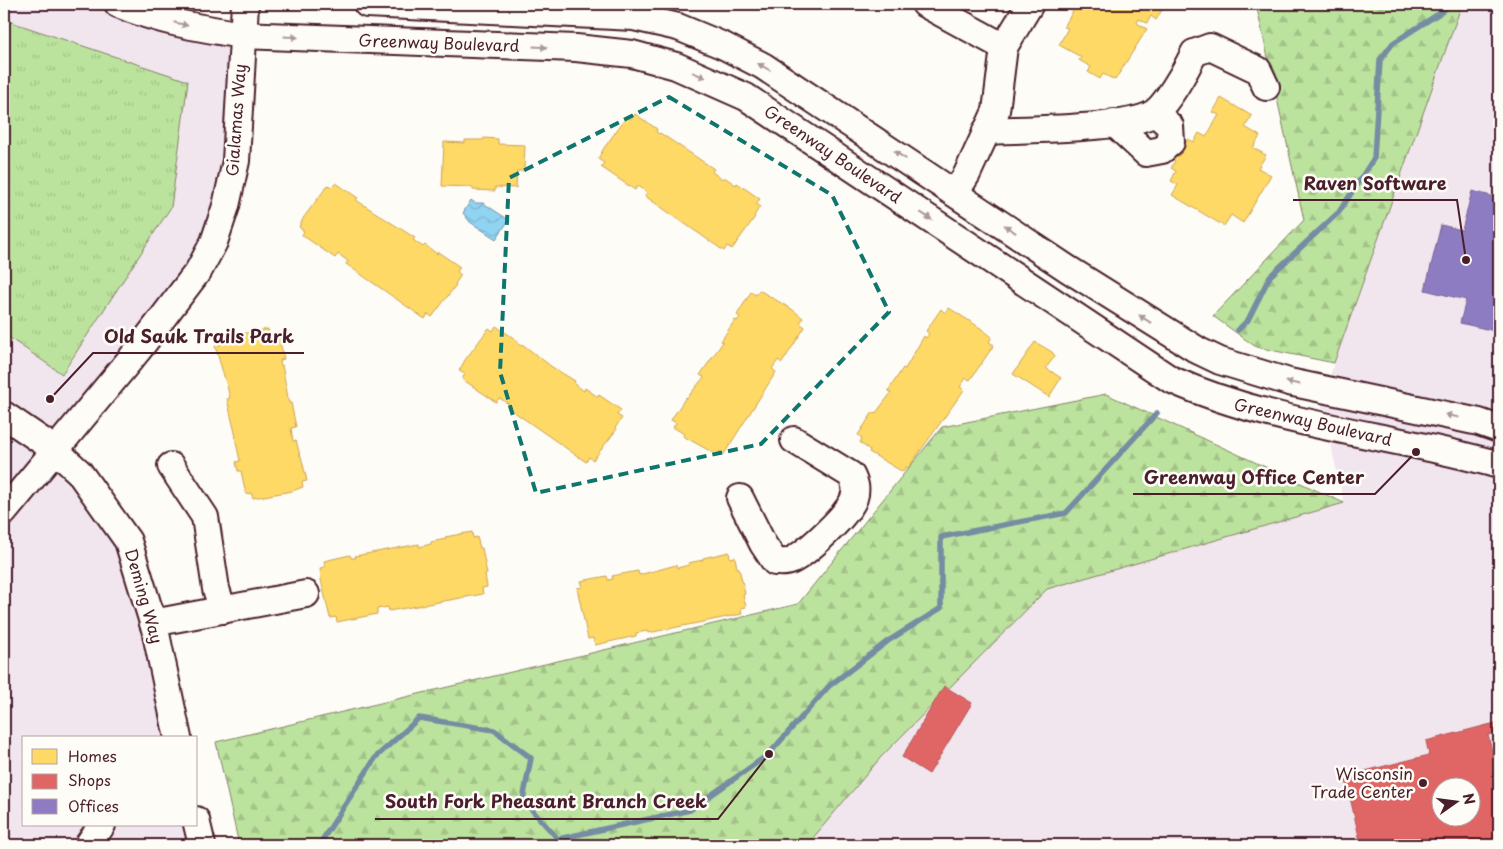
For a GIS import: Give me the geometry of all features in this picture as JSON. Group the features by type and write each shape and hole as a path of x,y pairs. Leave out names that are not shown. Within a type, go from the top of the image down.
{"street":[{"name":"Greenway Boulevard","path":"118,4 156,18 192,27 242,35 576,48 632,54 676,66 746,97 1170,379 1203,393 1274,416 1467,456 1499,465"},
{"name":"Gialamas Way","path":"4,512 54,449 139,349 199,270 214,242 226,206 236,161 245,4"},
{"name":"Greenway Boulevard","path":"366,4 577,8 634,17 678,27 724,46 763,66 1176,339 1220,361 1289,382 1479,422 1499,429"},
{"path":"956,192 967,174 996,111 1004,47 1030,4"},
{"path":"940,7 1004,47"},
{"path":"986,131 1129,123 1154,113 1182,77 1194,53 1210,47 1258,70 1266,86"},
{"path":"1114,124 1146,152 1162,150 1171,142 1170,126 1154,113"},
{"name":"Deming Way","path":"4,415 54,449 78,472 128,541 153,624 178,736"},
{"path":"740,498 763,544 775,562 785,563 801,555 844,514 853,500 856,490 851,476 794,440"},
{"path":"171,466 205,517 216,589 222,610"},
{"path":"153,624 306,594"},
{"path":"88,845 101,826"},
{"path":"197,826 202,845"}],"highlighted area":[{"path":"669,97 832,195 889,312 761,444 536,493 500,372 509,178"}],"shaded area":[{"path":"4,4 118,4 242,35 214,242 54,449 128,541 177,736 22,736 22,826 196,826 202,845 4,845"},
{"path":"1462,4 1499,4 1499,845 807,845 881,757 1047,589 1344,503 1321,401"}],"green space":[{"path":"1256,4 1462,4 1334,363 1256,347 1213,316 1304,220"},
{"path":"8,21 188,81 171,207 62,374 4,334 4,28"},
{"path":"1106,394 1344,503 1047,589 881,757 807,845 239,845 216,742 798,604 942,427"}],"water":[{"path":"471,200 475,203 483,203 509,220 496,239 470,222 463,213"}],"building: Homes":[{"path":"1077,4 1158,4 1163,8 1156,20 1151,16 1147,23 1139,19 1137,23 1147,29 1115,80 1103,74 1100,79 1088,72 1091,67 1079,60 1081,57 1059,45 1068,28 1064,27"},
{"path":"1221,98 1252,116 1245,127 1260,136 1253,148 1266,155 1258,168 1271,175 1243,223 1231,215 1224,226 1172,195 1178,185 1171,181 1176,171 1171,168 1175,161 1171,158 1179,144 1184,146 1188,139 1194,142 1199,133 1206,137 1219,115 1213,112"},
{"path":"635,114 657,129 656,132 714,169 712,172 722,179 724,177 736,185 737,183 760,199 756,204 760,206 755,217 732,249 727,246 724,251 645,196 647,192 638,186 635,190 601,167 604,163 598,159 604,148 627,116 631,119"},
{"path":"484,138 498,139 498,144 525,145 524,171 517,171 516,188 495,187 495,191 473,190 473,187 442,186 444,142 465,143 465,140 483,140"},
{"path":"336,183 358,198 356,200 415,238 413,240 423,247 425,245 437,254 438,252 460,267 457,272 461,275 456,285 432,317 428,314 425,319 346,264 348,261 338,254 335,258 302,235 304,231 299,227 304,217 328,185 332,187"},
{"path":"759,290 803,318 800,323 805,327 782,363 778,360 772,369 776,372 724,454 720,451 717,455 683,436 684,434 673,427 676,423 671,420 686,397 704,377 700,375 723,342 721,341 735,320 737,321 740,317 737,315 751,292 756,295"},
{"path":"949,308 992,337 989,342 994,345 970,380 966,378 960,387 964,390 908,468 906,467 903,472 869,452 870,450 860,443 862,438 858,435 873,412 875,414 891,393 888,391 903,368 905,369 924,336 926,338 929,334 926,331 941,309 945,313"},
{"path":"496,326 518,341 517,343 521,346 522,344 552,367 575,381 574,383 584,391 585,388 598,397 599,395 621,410 617,415 622,418 615,428 617,429 593,460 589,457 586,462 507,407 509,404 499,398 496,402 462,379 465,374 459,371 465,360 489,328 493,331"},
{"path":"268,329 269,335 278,333 284,359 280,360 281,366 296,427 291,428 293,441 296,440 307,481 302,482 303,487 292,491 253,498 251,493 246,494 241,471 238,471 236,462 240,461 227,399 230,398 215,346 220,345 219,340 230,338 229,336"},
{"path":"1035,342 1052,352 1055,356 1046,368 1061,378 1049,397 1013,374"},
{"path":"472,532 473,538 477,537 480,548 482,548 487,574 485,574 487,587 482,588 483,594 389,611 388,607 377,609 377,614 337,622 336,617 330,618 321,580 320,568 325,567 324,561 350,555 351,558 356,558 355,556 419,544 419,547 446,539 445,537"},
{"path":"729,552 730,558 735,557 745,594 743,595 746,607 741,608 742,614 648,633 647,631 636,633 636,636 595,645 593,638 588,639 577,588 583,587 581,581 607,576 608,580 613,579 612,576 638,571 639,575 676,565 677,568 689,565 688,563 703,560 703,558"}],"building: Shops":[{"path":"944,686 972,703 929,774 902,757"},
{"name":"Wisconsin Trade Center","path":"1499,722 1499,732 1488,735 1499,780 1499,845 1361,845 1345,776 1429,755 1426,741"}],"building: Offices":[{"path":"1472,191 1499,198 1499,332 1460,323 1466,300 1425,290 1441,225 1462,230"}],"waterway":[{"path":"1238,330 1248,320 1270,276 1339,212 1374,158 1380,60 1393,43 1443,11 1449,4"},
{"path":"319,845 376,757 419,718 494,730 531,758 523,800 558,839 690,810 769,754 829,686 888,641 941,608 941,537 1066,513 1157,413"}],"place":[{"name":"Raven Software","path":"1466,260"},
{"name":"Old Sauk Trails Park","path":"50,399"},
{"name":"Greenway Office Center","path":"1416,452"},
{"name":"South Fork Pheasant Branch Creek","path":"769,754"},
{"name":"Wisconsin Trade Center","path":"1423,783"}]}
